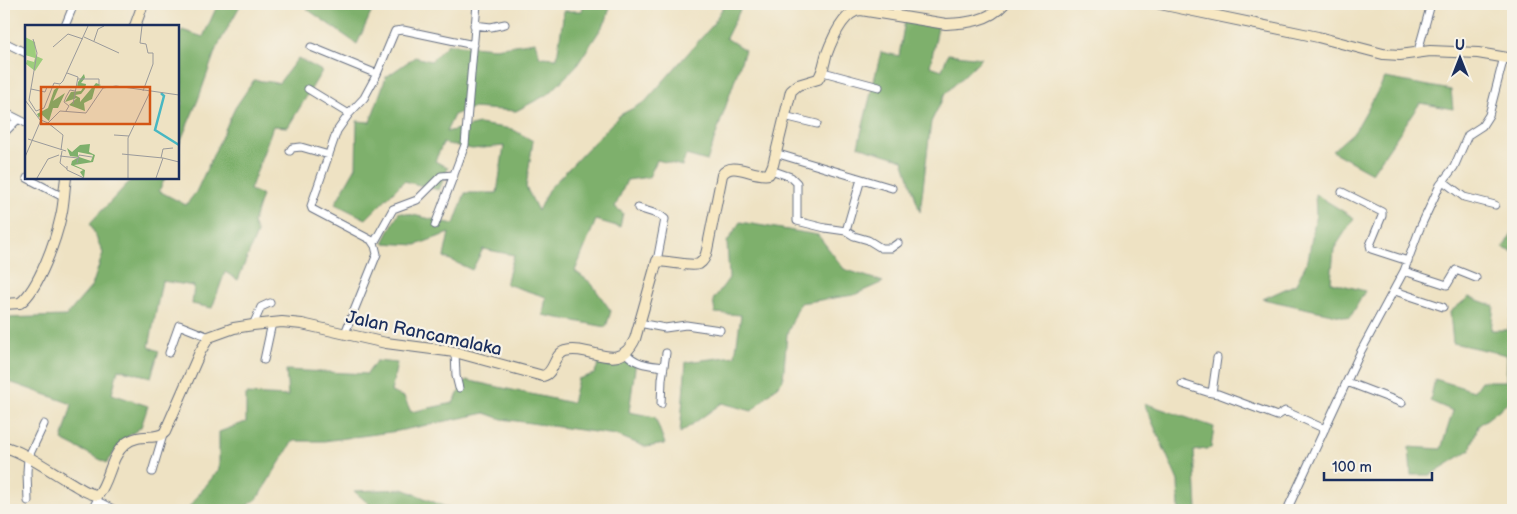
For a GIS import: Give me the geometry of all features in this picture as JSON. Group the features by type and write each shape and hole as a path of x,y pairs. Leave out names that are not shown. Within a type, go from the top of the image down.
{"street":[{"path":"67,25 74,4"},
{"path":"136,25 143,4"},
{"path":"435,225 465,145 477,4"},
{"path":"896,16 897,4"},
{"path":"657,261 693,265 699,264 703,260 707,250 720,180 724,171 734,168 765,175 769,174 776,153 789,95 793,88 818,79 823,72 834,38 850,13 860,10 946,24 962,23 990,16 1004,4"},
{"path":"1160,4 1318,36 1383,54 1400,55 1418,51 1478,52 1509,58 1490,115 1482,126 1468,135 1454,167 1443,181 1427,212 1395,291 1368,337 1286,510"},
{"path":"1418,51 1431,4"},
{"path":"474,25 491,27 504,24"},
{"path":"345,333 377,254 372,240 312,209 311,203 337,131 364,98 377,74 395,31 403,30 474,45"},
{"path":"4,42 25,52"},
{"path":"312,47 377,74"},
{"path":"823,72 879,87"},
{"path":"308,89 349,114"},
{"path":"4,112 25,122"},
{"path":"784,116 817,124"},
{"path":"4,133 18,119"},
{"path":"290,151 292,148 298,147 329,155"},
{"path":"776,153 892,188"},
{"path":"771,170 791,178 797,183 797,221 846,231 854,236 868,240 881,248 891,248 898,243"},
{"path":"374,243 394,209 417,200 441,176 454,174"},
{"path":"4,304 20,303 32,291 56,233 62,213 66,179"},
{"path":"846,231 861,179"},
{"path":"35,180 63,197"},
{"path":"1443,181 1464,197 1495,205"},
{"path":"1342,192 1382,212 1370,245 1371,249 1408,261"},
{"path":"638,208 665,219 657,261 635,338 626,353 631,359 640,363 664,367"},
{"path":"1404,271 1447,285 1456,270 1476,278"},
{"path":"1395,291 1443,307"},
{"path":"253,325 261,307 270,303"},
{"path":"264,360 272,323"},
{"name":"Jalan Rancamalaka","path":"209,337 234,328 253,325 272,323 302,324 386,343 456,352 542,376 549,373 556,358 565,352 577,350 602,356 626,353"},
{"path":"639,323 665,328 686,325 720,330"},
{"path":"152,472 162,435 170,422 209,337 178,325 169,353"},
{"path":"456,352 456,376 459,388"},
{"path":"661,404 666,353"},
{"path":"1212,393 1217,358"},
{"path":"1347,382 1402,403"},
{"path":"1182,384 1277,416 1285,411 1325,429"},
{"path":"28,502 28,458 44,424"},
{"path":"92,510 117,454 126,443 138,436 162,435"},
{"path":"4,447 28,458 96,498 102,504 115,510"}],"green space":[{"path":"218,4 241,4 216,49 198,100 179,145 179,108 183,102 179,100 179,36 182,30 203,37"},
{"path":"312,4 375,4 357,44 307,9"},
{"path":"584,4 611,4 606,21 577,65 550,93 516,111 472,108 454,115 446,132 479,124 512,129 533,141 526,187 538,211 548,190 620,115 645,102 711,27 725,4 757,4 742,6 726,38 745,50 707,161 686,155 682,166 657,160 649,177 627,180 615,207 623,213 620,227 596,220 575,271 591,283 611,311 606,327 543,315 546,297 506,284 514,255 483,249 472,270 444,257 449,233 416,245 383,243 399,212 454,224 465,193 497,193 504,146 472,149 443,143 435,161 448,168 439,190 404,181 366,219 335,204 356,167 357,121 370,122 386,77 415,57 431,61 448,44 495,48 535,42 540,57 557,58 564,11 582,11"},
{"path":"905,20 939,23 930,66 942,70 948,54 982,58 945,94 931,122 920,212 903,160 858,146 881,52 899,56"},
{"path":"298,58 322,71 288,127 273,126 250,190 262,195 253,223 257,233 238,280 225,272 212,308 192,304 194,286 162,281 149,347 159,351 151,377 118,369 112,394 148,406 141,427 122,441 107,463 62,440 72,404 4,380 4,318 66,316 92,286 103,253 90,223 132,179 165,179 159,191 186,205 196,192 235,108 254,80 279,83"},
{"path":"1385,78 1451,90 1453,109 1420,103 1372,173 1332,151 1355,131"},
{"path":"1315,194 1354,218 1334,249 1331,282 1365,291 1350,318 1263,299 1296,284 1308,260 1316,214"},
{"path":"740,222 818,235 844,269 883,282 854,295 800,303 787,334 783,380 752,411 722,403 680,433 686,362 735,356 741,315 715,313 713,300 729,278 727,242"},
{"path":"1513,231 1513,252 1503,248"},
{"path":"1469,297 1494,306 1491,330 1508,330 1513,306 1513,399 1478,426 1470,450 1430,475 1411,475 1409,447 1441,449 1453,411 1430,401 1435,379 1474,391 1481,381 1506,381 1507,355 1453,343 1450,312"},
{"path":"376,361 397,363 391,392 404,397 411,412 453,403 466,380 572,403 578,379 594,374 600,361 636,361 629,412 655,417 665,444 646,447 616,435 502,419 485,413 398,431 324,441 293,441 257,499 240,510 198,510 189,507 219,469 219,432 246,422 246,394 288,396 286,370 367,374"},
{"path":"1144,403 1214,427 1211,448 1194,451 1197,510 1179,510 1178,481"},
{"path":"403,489 454,510 376,510 354,491"}]}
